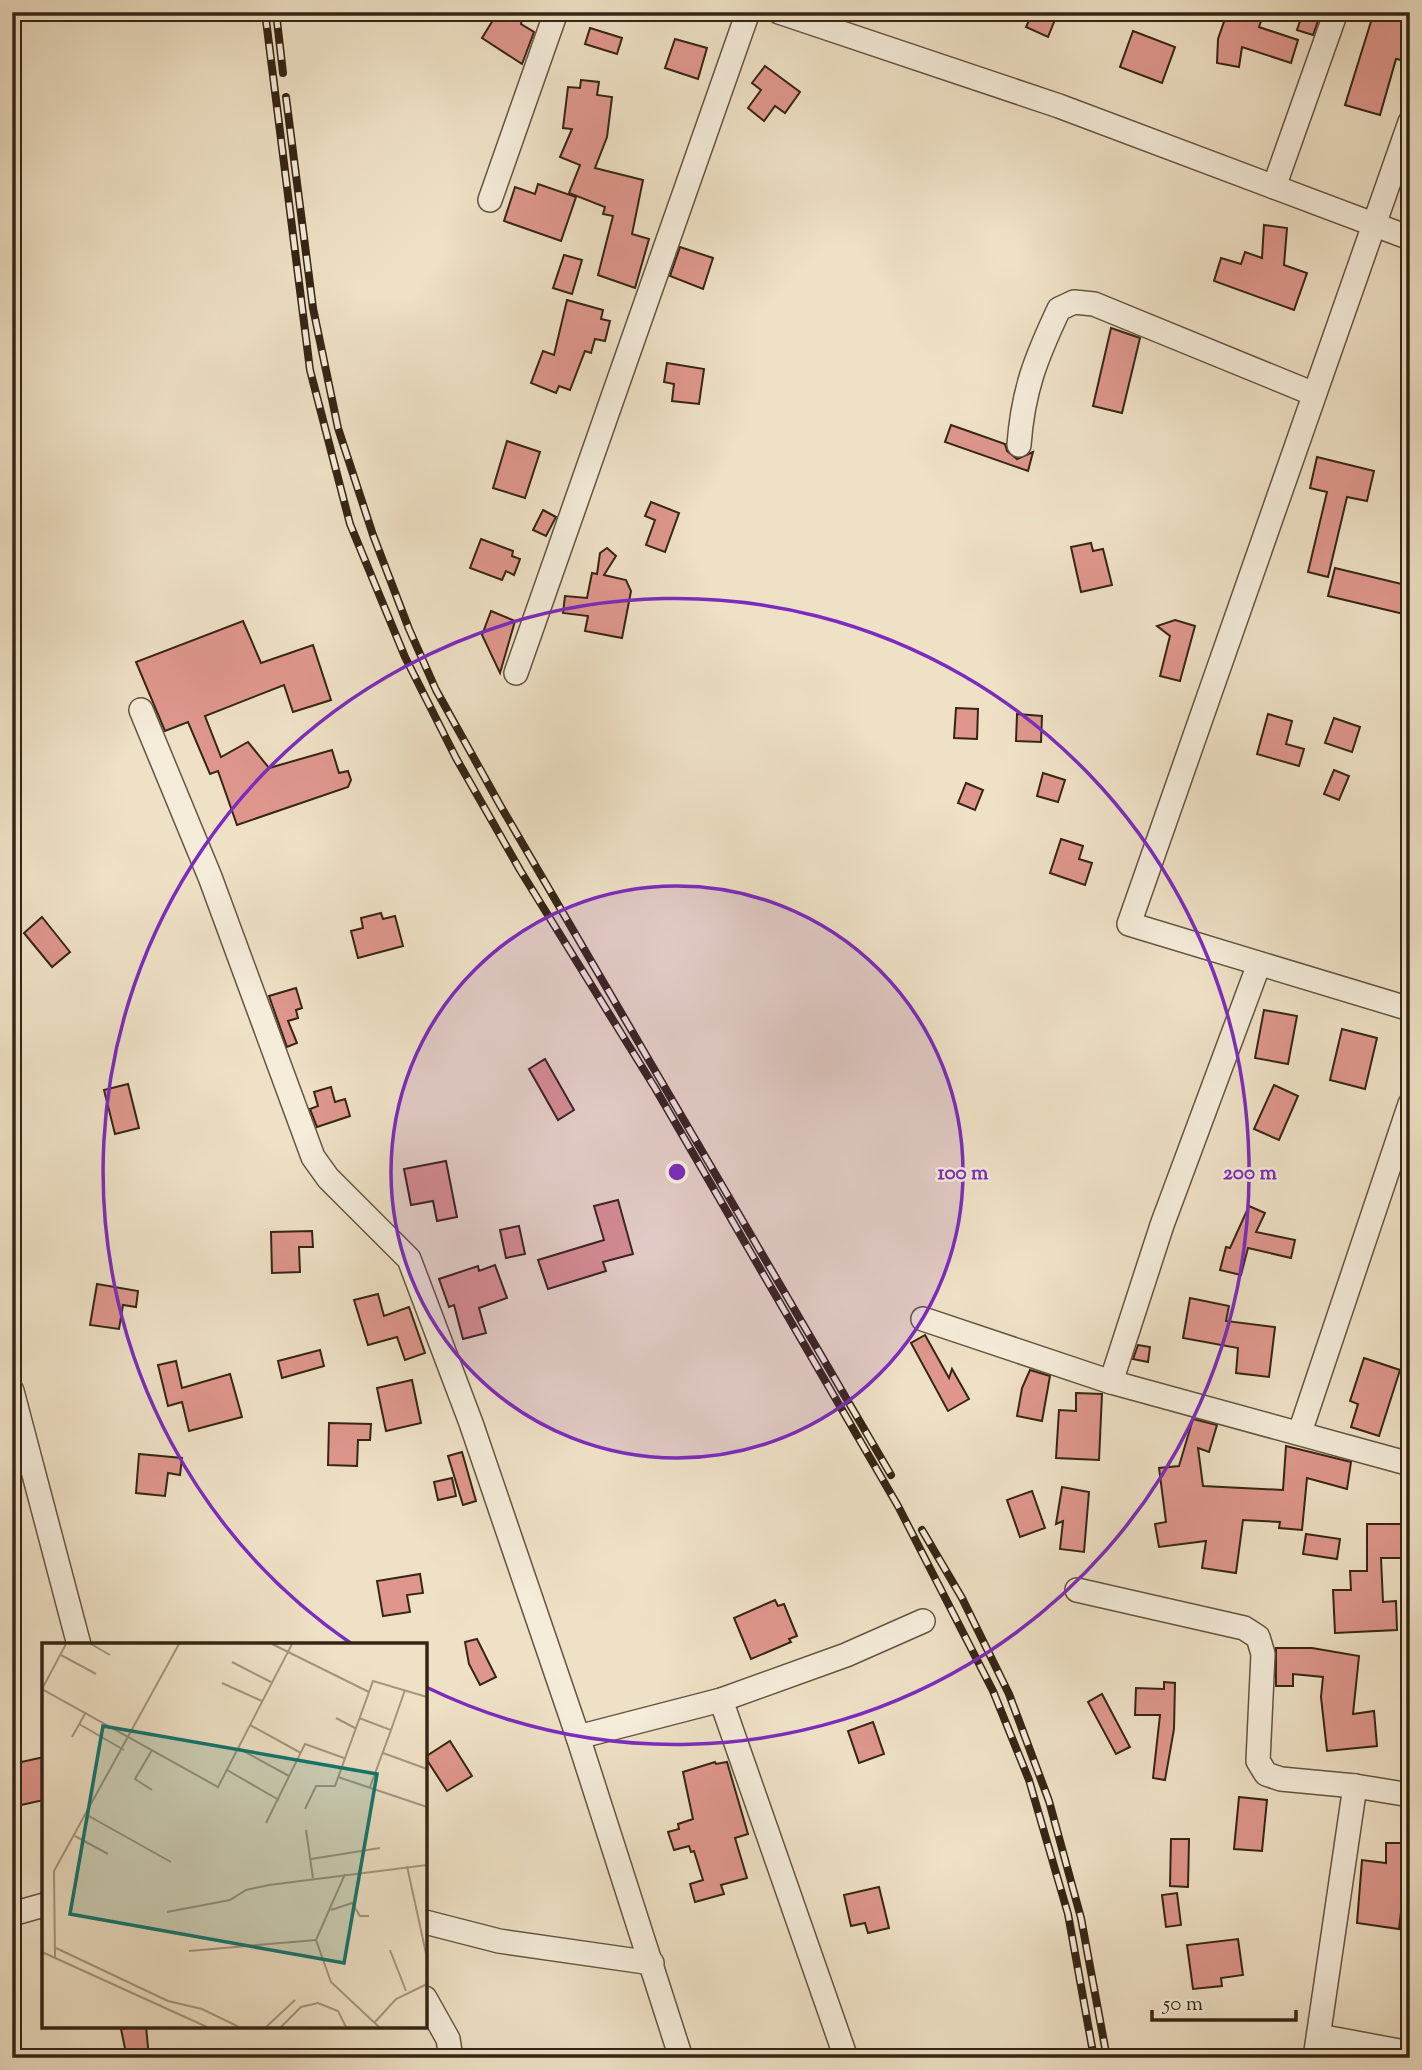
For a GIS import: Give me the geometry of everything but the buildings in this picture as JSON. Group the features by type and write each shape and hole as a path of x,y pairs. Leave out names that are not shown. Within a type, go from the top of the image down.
{"street":[{"path":"490,200 556,12"},
{"path":"516,673 748,12"},
{"path":"779,12 1059,107 1410,238"},
{"path":"1274,187 1336,12"},
{"path":"1410,122 1129,924 1410,1009"},
{"path":"1019,445 1021,413 1032,366 1059,309 1074,302 1094,304 1314,394"},
{"path":"141,710 210,877 313,1157 328,1178 409,1259 471,1423 578,1737 681,2058"},
{"path":"1111,1382 1162,1225 1259,964"},
{"path":"1300,1432 1410,1104"},
{"path":"923,1319 1111,1382 1410,1464"},
{"path":"12,1391 78,1643"},
{"path":"1077,1590 1244,1628 1258,1637 1263,1654 1258,1761 1266,1774 1281,1779 1355,1786 1410,1795"},
{"path":"578,1737 721,1700 846,1655 923,1621"},
{"path":"721,1700 846,2058"},
{"path":"1355,1786 1317,2047 1410,2053"},
{"path":"12,1914 42,1906"},
{"path":"427,1923 499,1941 652,1963"},
{"path":"427,2002 448,2039 451,2058"}],"railway":[{"path":"265,12 310,370 350,524 405,657 456,758 520,870 655,1088 898,1506 993,1691 1029,1780 1068,1914 1094,2058"},
{"path":"276,12 283,73"},
{"path":"286,97 313,308 338,428 373,535 409,629 436,690 500,805 891,1475"},
{"path":"922,1530 962,1598 1009,1694 1049,1801 1081,1918 1107,2058"}]}
